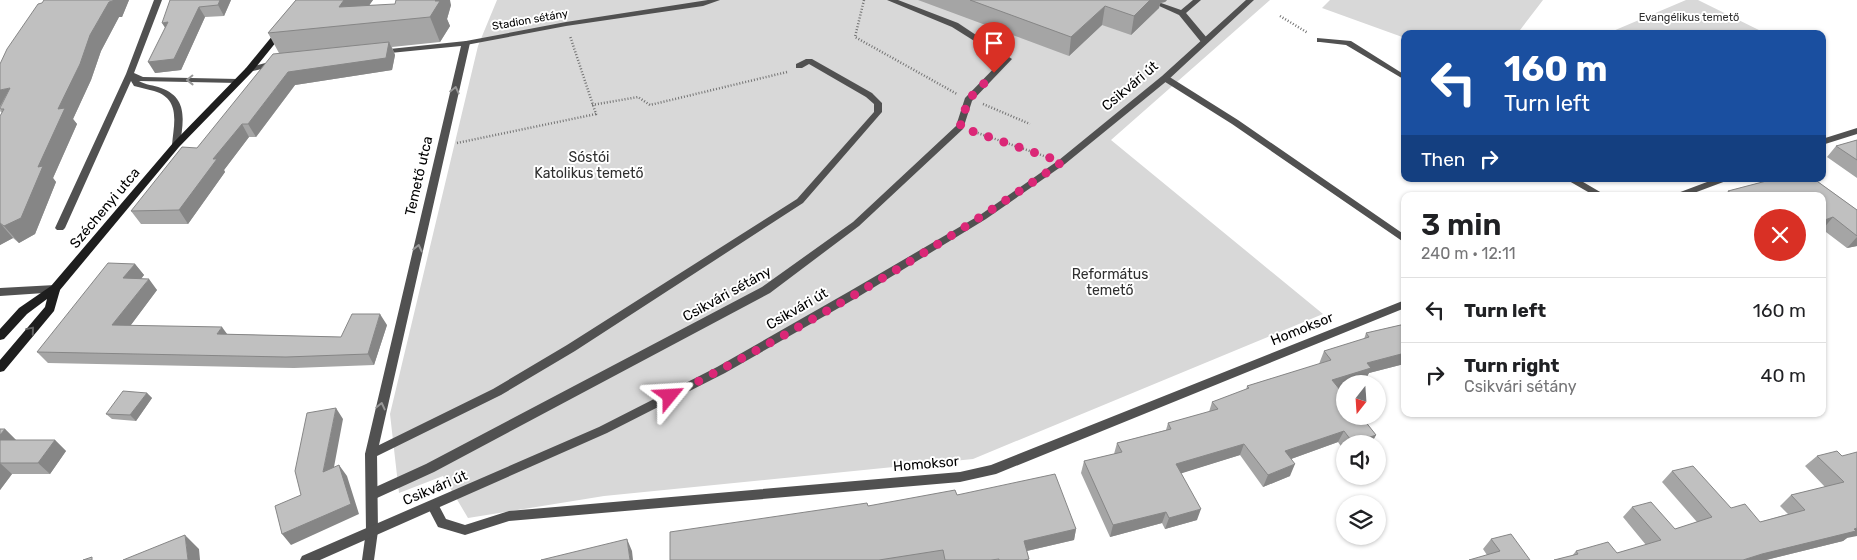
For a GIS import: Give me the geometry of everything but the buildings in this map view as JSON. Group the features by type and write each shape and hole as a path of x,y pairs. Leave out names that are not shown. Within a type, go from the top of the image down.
{"main road":[{"name":"Széchenyi utca","path":"0,336 22,311 55,289 176,145 249,70 290,21"},
{"name":"Széchenyi utca","path":"0,368 50,308 55,289"}],"street":[{"name":"Széchenyi utca","path":"60,228 130,74 158,0"},
{"name":"Stadion sétány","path":"466,43 566,24 703,4 716,0"},
{"path":"890,0 955,25 1008,60 968,100 960,127"},
{"path":"1182,12 1197,0"},
{"name":"Csikvári út","path":"306,560 603,430 721,370 983,217 1062,162 1165,78 1204,40 1250,0"},
{"path":"1161,5 1182,12 1204,40"},
{"path":"1320,40 1348,43 1401,76"},
{"path":"370,53 466,43"},
{"name":"Temető utca","path":"368,560 372,530 371,454 466,43"},
{"path":"371,454 497,392 596,333 800,202 878,112 878,103 869,95 809,61 799,66"},
{"path":"249,70 265,64 284,62"},
{"path":"130,74 142,79 238,81"},
{"path":"130,74 137,84 167,92 177,101 179,113 176,145"},
{"path":"1165,78 1235,122 1401,237"},
{"name":"Csikvári sétány","path":"373,494 430,468 766,290 856,224 960,127"},
{"path":"1826,141 1857,131"},
{"path":"1577,182 1595,192"},
{"path":"1689,192 1715,182"},
{"path":"0,288 55,289"},
{"path":"0,292 55,289"},
{"name":"Homoksor","path":"433,506 442,523 465,530 509,516 960,477 992,470 1401,306"}],"path":[{"path":"864,0 855,37 968,100 993,106 1030,124"},
{"path":"1280,16 1320,40"},
{"path":"442,146 596,114 566,24"},
{"path":"592,105 638,97 650,104 777,76 799,66"},
{"path":"960,127 1062,162"}],"green space":[{"path":"497,0 1270,0 1111,140 1323,314 973,459 604,496 468,518 443,476 399,493 390,414 478,46"},
{"path":"1330,0 1543,0 1520,30 1401,30 1401,37 1322,8"},
{"name":"Evangélikus temető","path":"1686,0 1698,0 1759,30 1615,30"}],"route":[{"path":"670,396 721,370 854,294 983,217 1062,162 960,127 968,100 994,73"}],"park label":[{"name":"Sóstói Katolikus temető","path":"589,166"},
{"name":"Református temető","path":"1110,282"}]}
